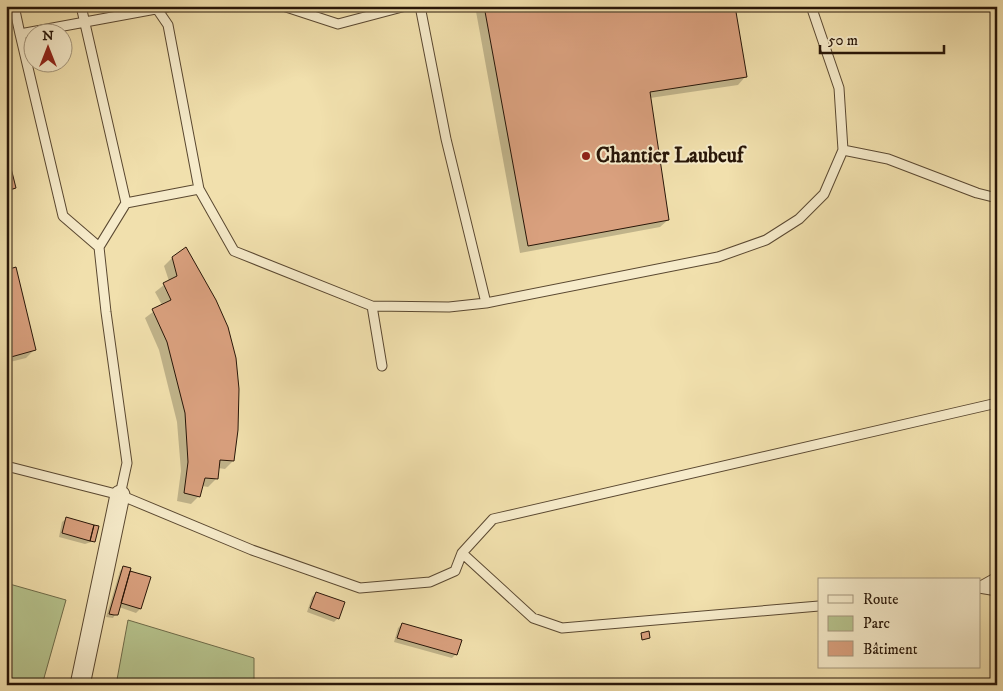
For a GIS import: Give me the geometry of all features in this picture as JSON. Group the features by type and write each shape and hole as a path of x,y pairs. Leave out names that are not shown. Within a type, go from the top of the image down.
{"street":[{"path":"80,685 120,495"}],"lane":[{"path":"14,6 63,216 99,247"},
{"path":"81,6 126,203 99,247 127,463 120,495"},
{"path":"20,34 172,6"},
{"path":"282,6 338,24 406,6"},
{"path":"420,6 446,140 486,304"},
{"path":"156,8 168,25 199,189 234,252 372,306 449,307 486,304 718,257 766,240 799,219 824,194 843,150 839,88 811,6"},
{"path":"843,150 888,159 977,193 997,198"},
{"path":"126,203 199,189"},
{"path":"372,306 382,366"},
{"path":"6,466 120,495 252,550 360,588 430,582 454,570 462,552 493,519 997,404"},
{"path":"462,552 533,618 562,628 818,606"},
{"path":"980,587 997,577"},
{"path":"980,588 997,591"}],"green space":[{"path":"6,583 66,600 42,685 6,685"},
{"path":"128,620 254,658 254,685 116,685"}],"building":[{"name":"Chantier Laubeuf","path":"484,6 735,6 747,77 650,92 669,220 528,246"},
{"path":"6,148 16,188 6,191"},
{"path":"186,247 216,300 228,327 236,358 239,389 238,430 234,461 220,460 218,479 205,478 200,497 184,493 188,462 185,413 167,342 152,309 171,300 163,283 177,276 172,257"},
{"path":"16,267 36,350 11,357 6,335 6,270"},
{"path":"66,517 94,525 90,541 62,533"},
{"path":"94,525 99,526 95,542 90,541"},
{"path":"123,566 131,568 118,615 109,614"},
{"path":"130,571 151,577 141,609 121,603"},
{"path":"316,592 345,602 339,619 310,608"},
{"path":"402,623 462,640 457,655 397,638"},
{"path":"649,631 650,638 642,640 641,633"}],"place":[{"name":"Chantier Laubeuf","path":"586,156"}]}
